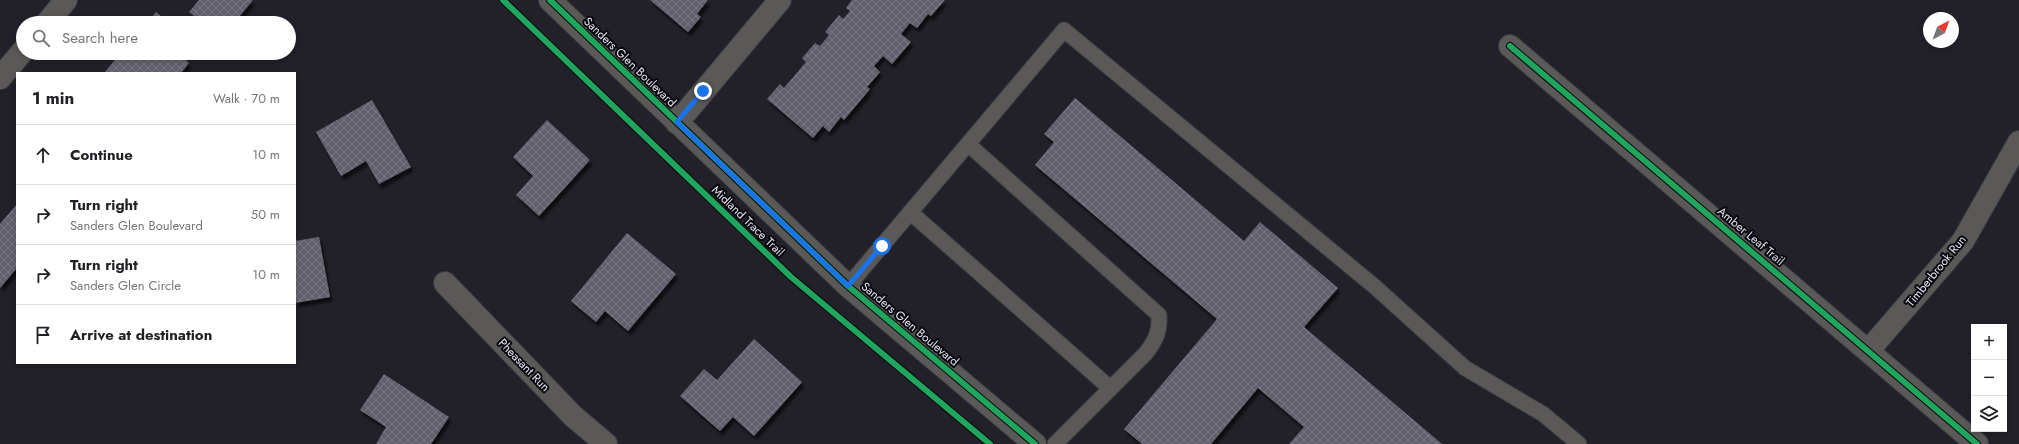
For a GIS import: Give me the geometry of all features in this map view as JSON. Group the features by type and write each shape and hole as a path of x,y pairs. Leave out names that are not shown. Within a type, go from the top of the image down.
{"street":[{"path":"53,16 66,0"},
{"name":"Sanders Glen Boulevard","path":"550,0 848,286 1035,444"},
{"path":"677,122 780,0"},
{"name":"Amber Leaf Trail","path":"1510,46 1977,444"},
{"path":"0,78 16,59"},
{"name":"Timberbrook Run","path":"1868,352 1963,241 2019,142"},
{"name":"Pheasant Run","path":"445,283 573,416 606,444"}],"lane":[{"path":"848,286 1064,30 1374,286 1465,368 1543,414 1579,444"},
{"path":"968,144 1159,315 1160,328 1157,337 1146,353 1054,444"},
{"path":"910,212 1110,388"}],"building":[{"path":"199,0 253,0 240,16 194,16 189,12"},
{"path":"650,0 708,0 697,14 701,17 688,32"},
{"path":"852,0 945,0 931,16 928,14 917,28 910,23 901,34 911,42 892,64 883,56 874,66 880,72 867,87 870,89 844,120 841,117 829,132 823,126 813,138 767,99 780,84 784,88 806,62 802,58 815,43 820,46 829,35 825,32 839,15 843,19 850,11 846,8"},
{"path":"156,12 161,16 153,16"},
{"path":"115,60 186,60 189,63 182,72 105,72"},
{"path":"1075,98 1244,241 1260,222 1338,288 1304,327 1442,444 1289,444 1304,427 1258,388 1211,444 1142,444 1124,429 1217,319 1035,165 1054,142 1044,134"},
{"path":"372,100 411,167 379,184 366,161 341,176 316,132"},
{"path":"547,120 590,160 539,216 516,195 533,176 513,157"},
{"path":"16,205 16,269 0,288 0,224"},
{"path":"627,233 676,274 628,331 605,311 596,322 571,301"},
{"path":"319,237 330,297 296,303 296,241"},
{"path":"754,339 802,382 754,436 733,417 720,431 680,396 704,369 717,380"},
{"path":"384,374 449,417 431,444 376,444 386,427 360,410"}],"cycle path":[{"name":"Midland Trace Trail","path":"503,0 791,277 990,444"},
{"path":"550,0 848,286 1035,444"},
{"path":"1510,46 1977,444"}],"route":[{"path":"703,91 677,122 848,286 882,246"}]}
